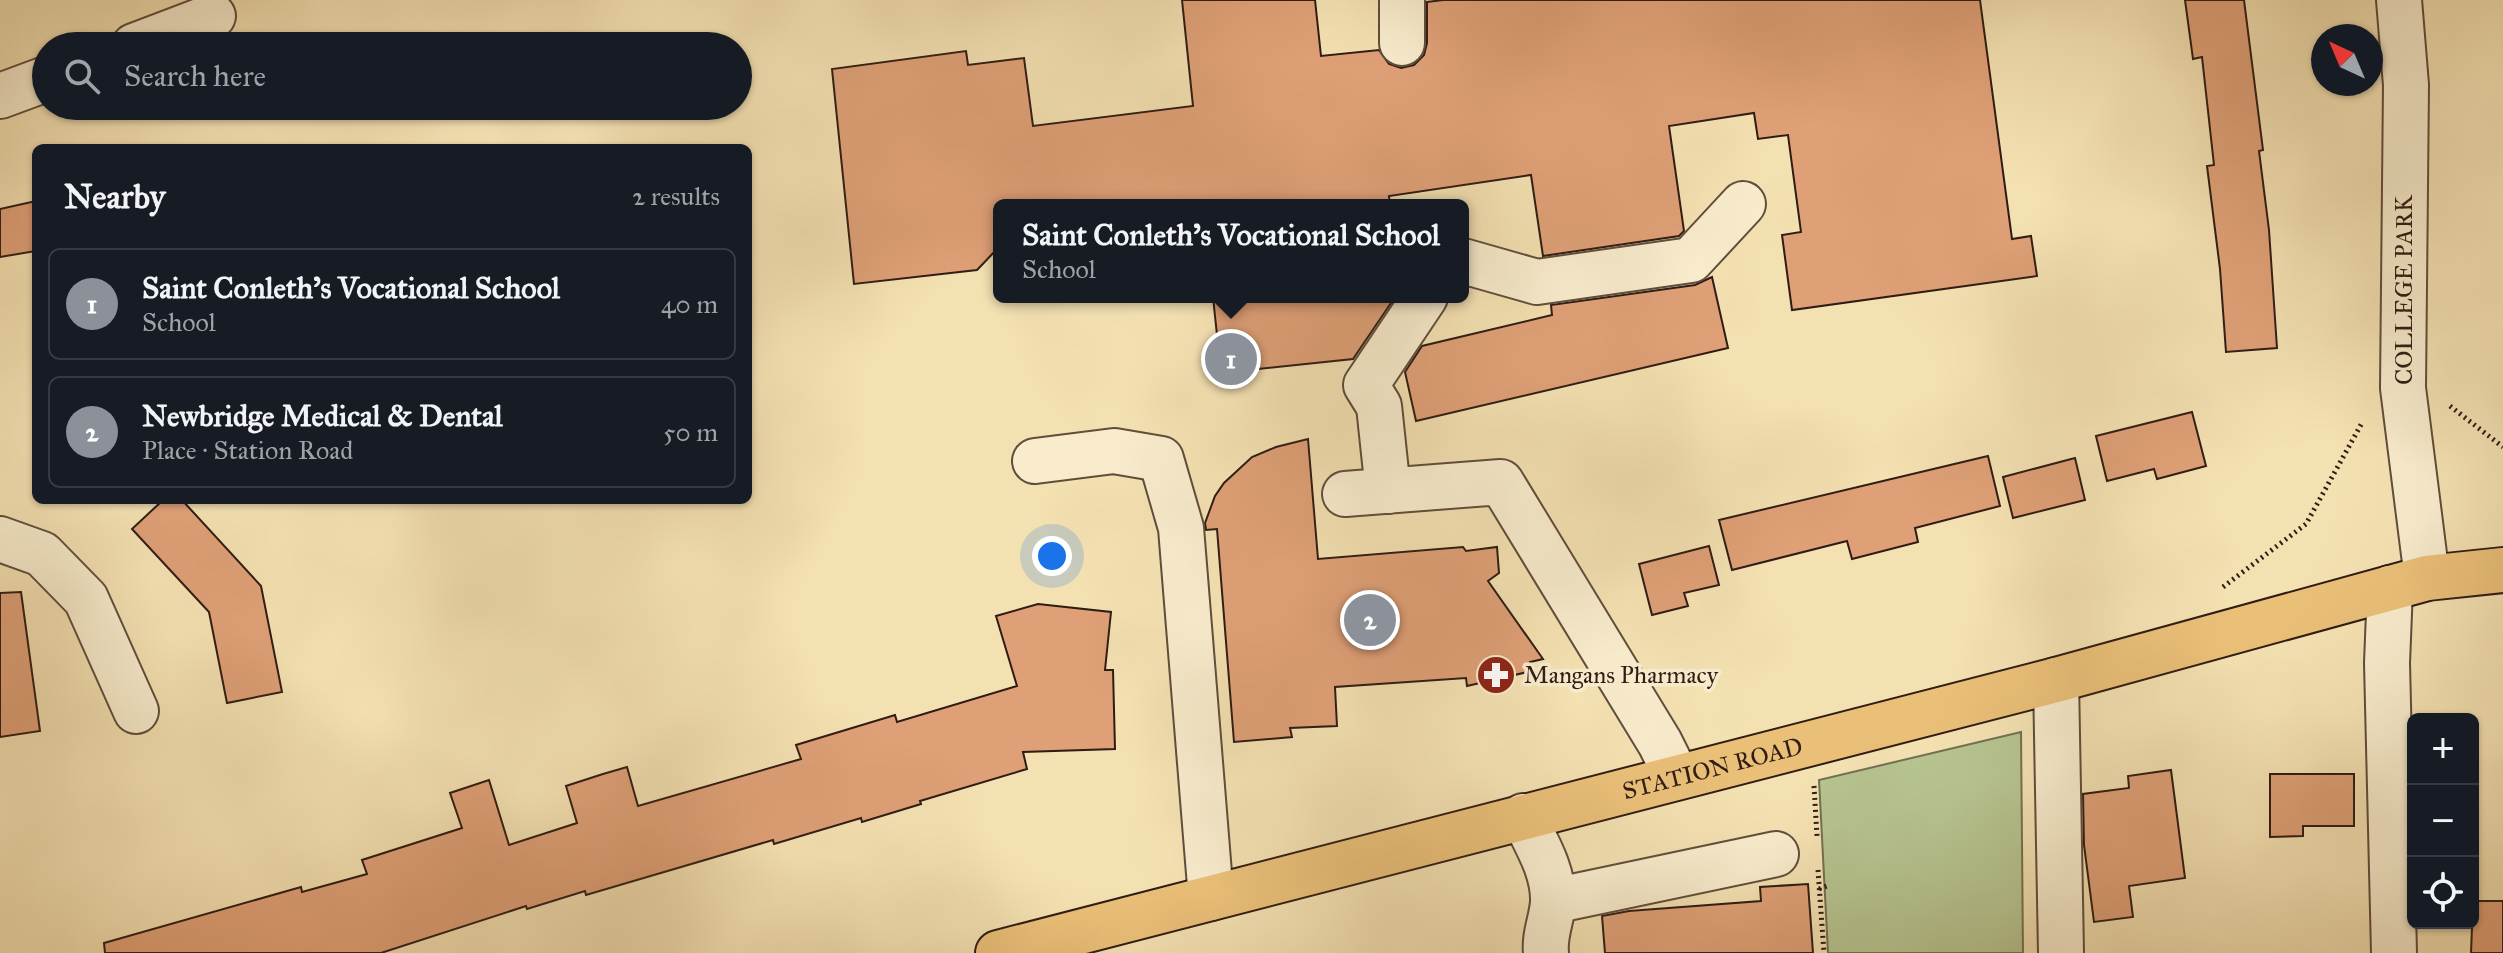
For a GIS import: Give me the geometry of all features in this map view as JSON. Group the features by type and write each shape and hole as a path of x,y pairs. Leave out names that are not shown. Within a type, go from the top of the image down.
{"main road":[{"name":"STATION ROAD","path":"998,953 2056,680 2408,583 2503,570"}],"street":[{"path":"1402,0 1402,43"},
{"name":"COLLEGE PARK","path":"2394,953 2387,663 2408,583 2403,388 2406,85 2399,0"},
{"path":"171,32 213,16"},
{"path":"0,96 32,84"},
{"path":"1469,263 1537,282 1691,260 1743,204"},
{"path":"1388,491 1379,406 1366,385 1421,303"},
{"path":"1035,461 1114,451 1161,459 1181,528 1211,898"},
{"path":"1345,494 1501,482 1646,718 1677,777"},
{"path":"0,539 42,554 86,599 136,711"},
{"path":"2056,680 2061,953"},
{"path":"1523,816 1547,865 1553,901 1544,950"},
{"path":"1553,901 1776,854"}],"path":[{"path":"2200,639 2208,599 2306,524 2366,415 2403,388 2453,408 2503,447"},
{"path":"1819,889 1827,886"}],"green space":[{"path":"2021,732 2023,953 1828,953 1819,780"}],"building":[{"path":"1182,0 1315,0 1321,56 1379,50 1389,64 1401,68 1414,65 1424,55 1427,2 1443,0 1980,0 2012,239 2031,236 2037,276 1792,310 1782,235 1801,232 1788,135 1758,139 1754,113 1669,126 1684,231 1679,236 1543,256 1531,175 1389,196 1389,199 993,199 993,253 977,270 854,284 832,69 966,51 968,65 1024,58 1033,126 1193,106"},
{"path":"2185,0 2244,0 2263,150 2259,151 2269,230 2277,348 2226,352 2220,269 2207,166 2214,165 2202,57 2193,59"},
{"path":"32,202 32,252 0,257 0,209"},
{"path":"1712,277 1728,348 1416,421 1405,372 1422,346 1552,315 1551,305 1695,285"},
{"path":"1214,303 1391,303 1353,359 1221,373"},
{"path":"2192,412 2206,466 2157,479 2154,469 2107,481 2096,436"},
{"path":"1308,439 1318,559 1497,547 1499,573 1488,581 1543,659 1530,662 1532,671 1467,686 1466,678 1335,687 1337,726 1290,728 1292,737 1234,742 1217,529 1206,530 1205,523 1215,496 1224,483 1252,457"},
{"path":"1988,456 2000,506 1915,528 1918,542 1852,559 1847,541 1732,570 1719,520"},
{"path":"2075,458 2085,500 2013,518 2003,477"},
{"path":"159,504 186,504 261,586 282,692 227,703 209,612 132,529"},
{"path":"1709,546 1719,585 1684,593 1688,606 1652,615 1639,564"},
{"path":"21,592 40,731 0,737 0,593"},
{"path":"1038,604 1111,612 1105,670 1113,670 1115,749 1023,752 1027,769 920,801 921,804 774,844 773,840 586,895 585,891 527,909 526,906 381,953 105,953 104,943 301,887 302,892 367,874 362,860 462,828 450,793 489,780 509,845 577,823 566,786 603,774 627,767 638,806 801,759 796,745 895,715 897,722 1017,686 996,616"},
{"path":"2171,770 2185,878 2129,886 2133,917 2094,922 2084,845 2083,794 2129,788 2128,776"},
{"path":"2270,774 2354,774 2354,826 2303,826 2303,836 2270,837"},
{"path":"1808,884 1813,953 1605,953 1602,916 1629,911 1761,901 1760,887"},
{"path":"2479,901 2503,901 2503,953 2471,953 2472,929 2479,929"}],"place":[{"name":"Saint Conleth's Vocational School","path":"1231,359"},
{"name":"Newbridge Medical & Dental","path":"1370,620"},
{"name":"Mangans Pharmacy","path":"1496,675"}]}
